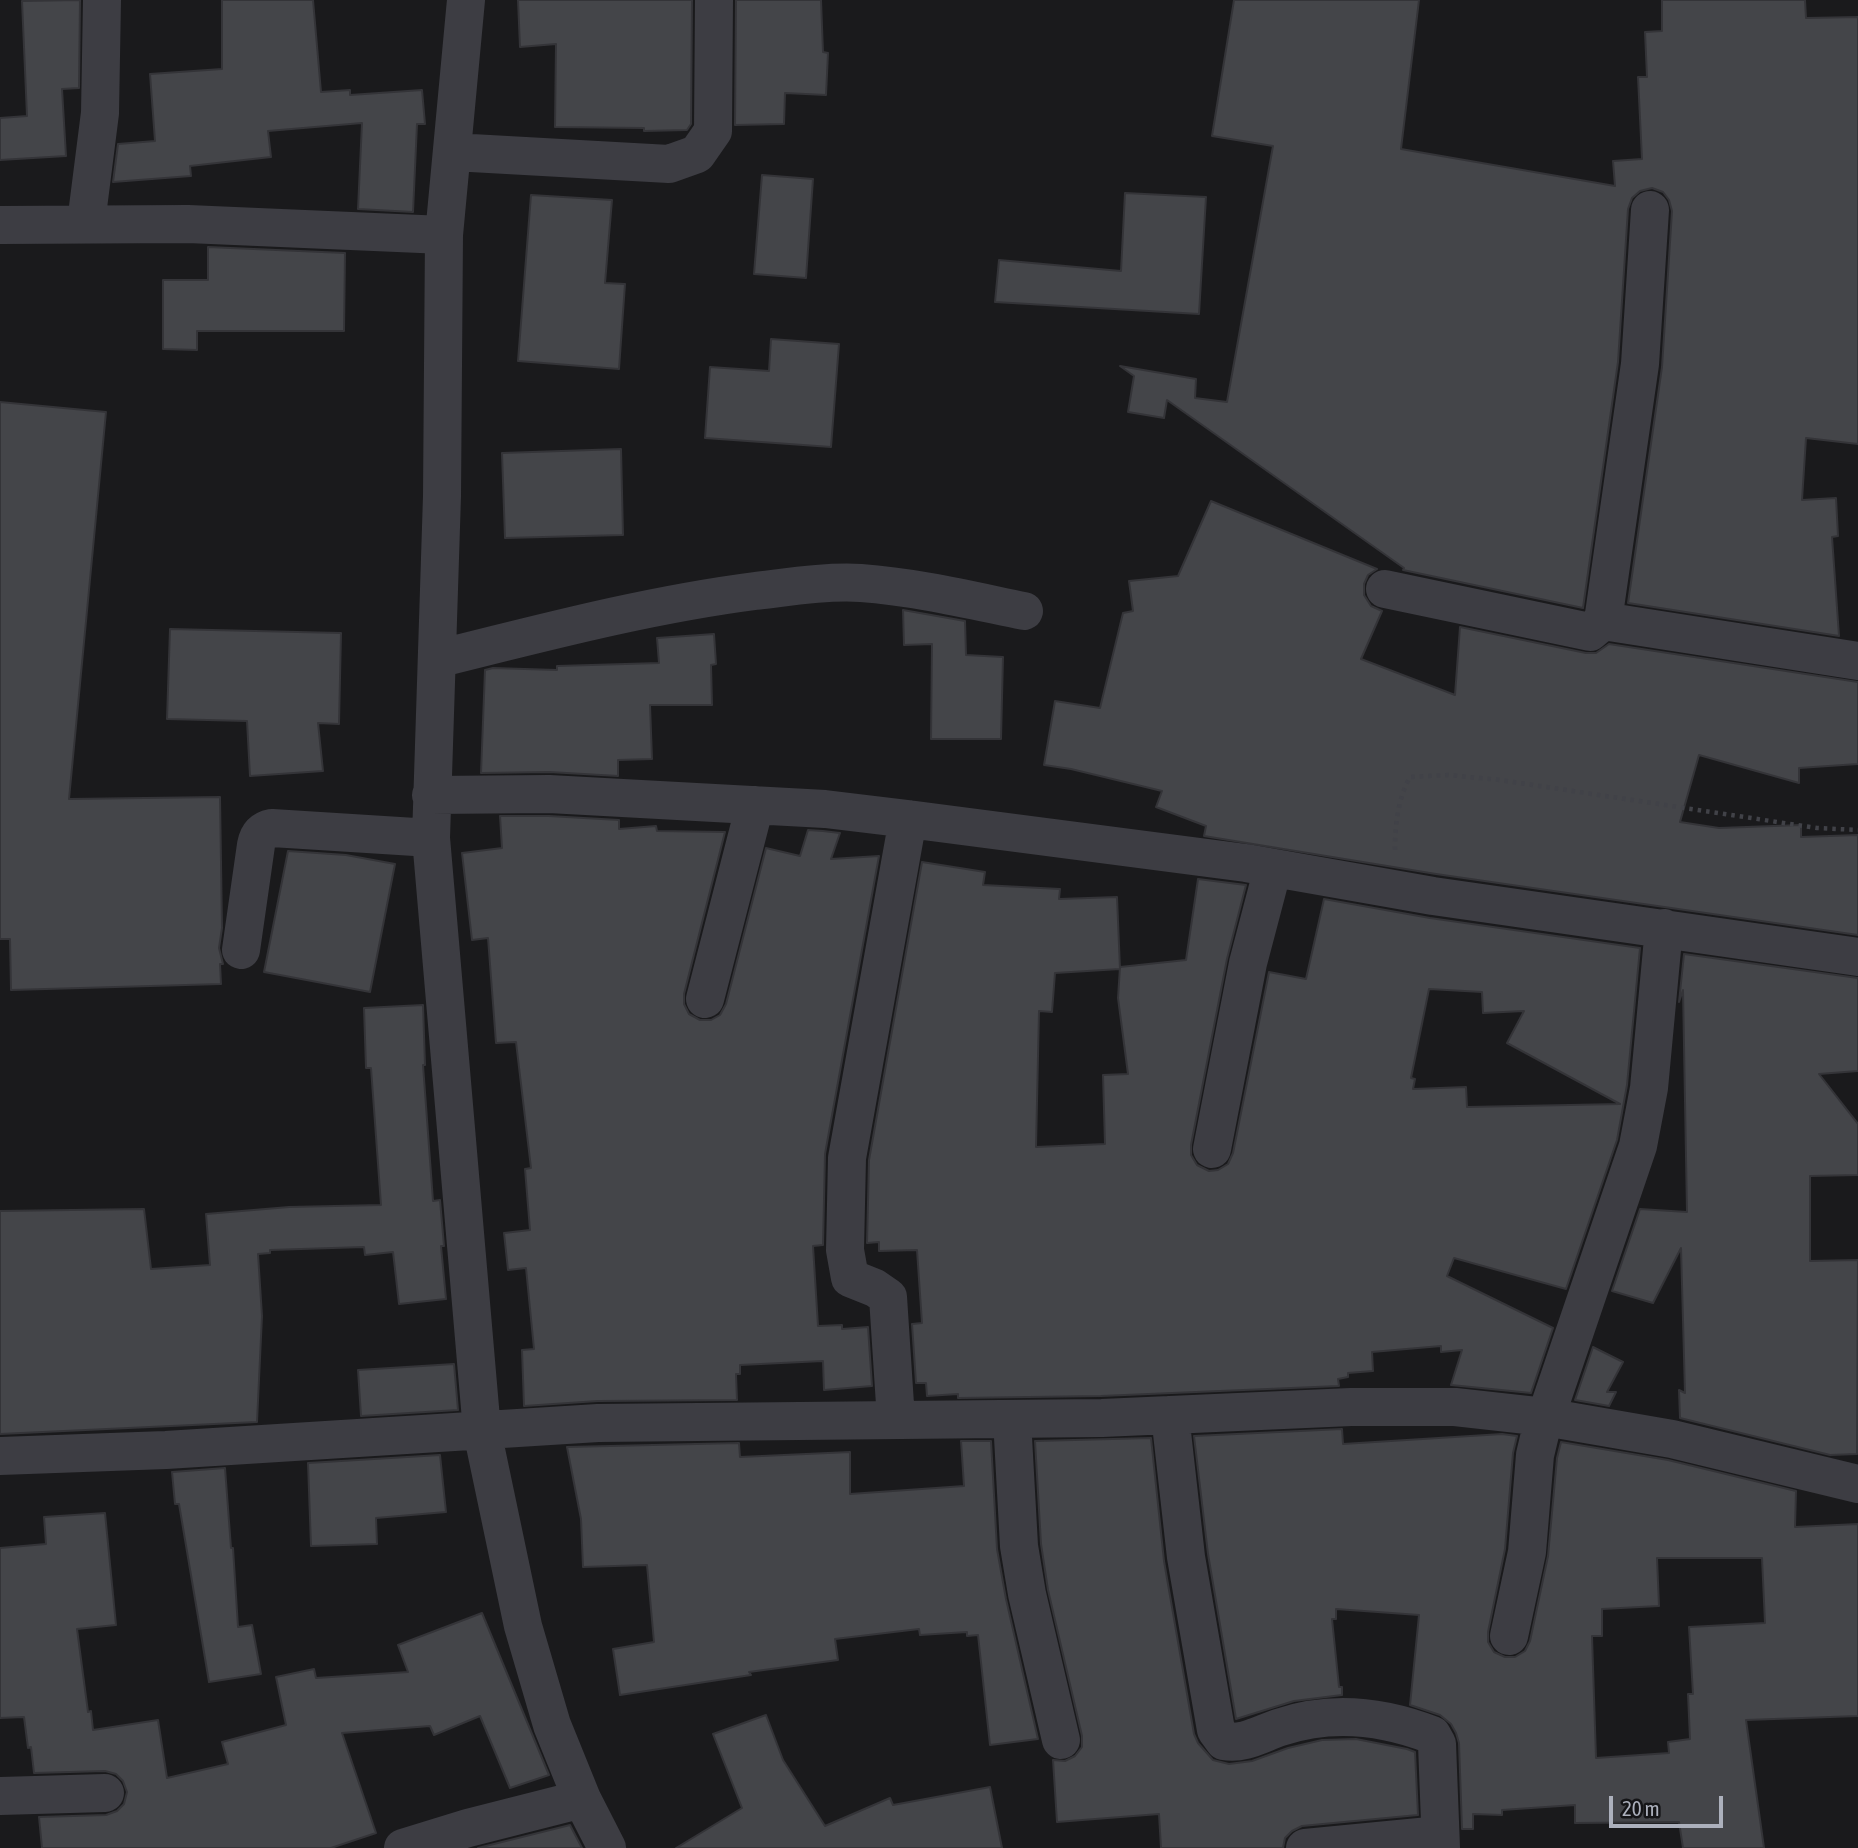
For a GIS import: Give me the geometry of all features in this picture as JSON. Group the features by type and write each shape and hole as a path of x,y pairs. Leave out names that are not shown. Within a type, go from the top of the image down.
{"street":[{"path":"86,223 100,113 102,0"},
{"path":"466,0 444,235 442,483 431,838 482,1431 523,1626 552,1725 582,1799 607,1848"},
{"path":"453,152 669,164 697,154 713,131 714,0"},
{"path":"1385,589 1590,632 1603,621 1640,365 1650,210"},
{"path":"0,225 188,224 444,235"},
{"path":"437,660 580,624 708,597 790,587 859,583 935,593 1024,611"},
{"path":"1603,621 1858,662"},
{"path":"431,795 549,794 825,809 1073,838 1273,868 1433,897 1858,957"},
{"path":"705,999 755,805"},
{"path":"896,1420 888,1297 850,1278 845,1250 848,1158 908,819"},
{"path":"241,950 256,845 258,837 264,831 272,828 431,838"},
{"path":"1212,1149 1248,963 1273,868"},
{"path":"1509,1636 1527,1552 1535,1455 1545,1417 1638,1146 1649,1088 1664,928"},
{"path":"0,1456 180,1449 598,1423 1012,1419 1351,1407 1455,1407 1545,1417 1672,1439 1858,1484"},
{"path":"1170,1415 1186,1557 1214,1718 1220,1737 1224,1741 1242,1742 1283,1726 1339,1716 1380,1718 1432,1735 1437,1744 1440,1841 1305,1848"},
{"path":"1012,1419 1019,1546 1027,1594 1061,1740"},
{"path":"0,1796 105,1793"},
{"path":"403,1848 468,1828 582,1799"}],"path":[{"path":"1396,889 1395,833 1402,792 1410,777 1448,775 1500,780 1817,828 1858,831"}],"building":[{"path":"80,0 79,88 62,89 66,156 0,160 0,118 27,116 22,1"},
{"path":"222,0 313,0 321,92 350,90 350,95 422,90 425,124 417,124 413,212 358,209 362,123 268,131 271,157 190,166 191,176 113,182 118,144 155,141 150,74 222,69"},
{"path":"518,0 692,0 691,124 687,130 555,127 556,44 520,47"},
{"path":"736,0 821,0 823,52 828,53 826,95 785,93 784,124 735,125"},
{"path":"1234,0 1419,0 1401,149 1615,186 1613,161 1642,159 1638,77 1647,77 1645,32 1662,31 1662,0 1805,0 1806,18 1858,17 1858,444 1806,438 1802,500 1836,498 1838,536 1832,537 1839,636 1628,603 1662,367 1672,211 1663,192 1652,188 1640,191 1632,198 1628,209 1618,362 1583,608 1403,570 1404,568 1167,400 1164,418 1128,412 1134,376 1120,366 1196,379 1195,398 1227,402 1273,146 1212,136"},
{"path":"762,175 813,179 806,278 754,274"},
{"path":"1125,193 1206,197 1199,314 995,302 999,260 1121,271"},
{"path":"531,195 612,200 605,283 625,284 619,369 518,361"},
{"path":"208,247 345,253 344,331 197,331 197,350 163,349 163,280 208,280"},
{"path":"771,339 839,344 831,447 705,438 710,367 769,371"},
{"path":"0,402 106,412 69,799 220,797 222,928 219,948 223,964 220,964 221,984 11,990 10,939 0,939"},
{"path":"621,449 623,535 505,538 502,453"},
{"path":"1211,501 1377,569 1368,575 1364,584 1364,595 1371,606 1382,611 1361,659 1455,695 1460,627 1586,653 1596,653 1609,644 1858,682 1858,764 1799,768 1799,783 1699,755 1680,822 1719,828 1801,825 1801,837 1858,835 1858,935 1436,874 1204,836 1206,826 1156,807 1162,791 1044,765 1055,701 1100,708 1123,613 1133,611 1129,581 1178,576"},
{"path":"903,610 965,621 966,655 1003,657 1001,739 931,739 932,644 904,645"},
{"path":"170,629 341,633 339,724 318,723 323,771 250,776 247,721 167,719"},
{"path":"714,634 716,664 711,665 712,705 650,705 652,759 618,760 618,776 549,772 481,773 485,670 557,670 557,666 659,663 657,638"},
{"path":"500,816 619,820 619,829 656,826 657,831 725,832 684,994 684,1004 689,1014 700,1020 711,1020 720,1015 726,1004 766,848 800,856 808,830 823,831 840,833 831,859 879,856 825,1154 823,1245 813,1246 818,1326 842,1325 842,1329 868,1327 872,1386 824,1390 823,1361 740,1365 740,1374 736,1374 737,1400 598,1401 524,1406 522,1350 534,1349 526,1268 508,1270 504,1233 530,1230 525,1169 531,1168 516,1042 496,1043 488,938 472,940 462,853 502,848"},
{"path":"288,851 346,855 395,864 370,992 264,972"},
{"path":"922,862 985,872 983,885 1060,889 1059,899 1117,897 1120,968 1186,960 1198,879 1246,885 1227,959 1191,1145 1191,1155 1197,1165 1209,1171 1218,1170 1228,1164 1233,1153 1269,972 1306,979 1324,899 1430,918 1640,948 1627,1085 1617,1140 1566,1289 1454,1258 1447,1276 1553,1328 1531,1393 1451,1385 1462,1350 1441,1352 1441,1346 1372,1352 1373,1371 1348,1373 1348,1377 1338,1379 1339,1386 1101,1396 927,1396 926,1383 916,1383 912,1324 922,1323 917,1250 879,1251 879,1242 867,1243 869,1160","holes":["1120,969 1118,998 1128,1074 1103,1075 1105,1144 1036,1147 1039,1011 1052,1012 1055,973","1429,989 1482,992 1483,1013 1524,1011 1507,1043 1620,1104 1467,1107 1466,1087 1413,1089 1415,1079 1411,1078"]},
{"path":"1684,954 1858,978 1858,1071 1819,1074 1858,1124 1858,1175 1810,1176 1810,1261 1858,1260 1857,1454 1830,1455 1680,1418 1679,1390 1685,1393 1681,1248 1653,1303 1612,1291 1640,1209 1687,1212 1683,990 1679,1002"},
{"path":"423,1005 423,1065 433,1201 440,1200 446,1299 399,1304 393,1252 365,1255 364,1247 270,1250 270,1253 258,1254 262,1316 257,1422 0,1434 0,1211 144,1209 151,1269 210,1265 206,1214 289,1207 381,1205 371,1068 366,1068 364,1008"},
{"path":"1593,1347 1623,1362 1607,1392 1616,1392 1609,1406 1575,1400"},
{"path":"454,1364 458,1410 361,1416 358,1370"},
{"path":"1342,1429 1343,1444 1502,1434 1517,1436 1513,1453 1505,1549 1488,1632 1488,1642 1494,1652 1505,1657 1515,1657 1525,1651 1530,1641 1548,1556 1557,1458 1561,1442 1668,1460 1796,1491 1795,1527 1858,1524 1858,1716 1746,1720 1764,1848 1683,1848 1679,1822 1575,1823 1575,1805 1502,1810 1502,1815 1473,1814 1473,1829 1462,1829 1459,1743 1456,1733 1451,1724 1440,1715 1410,1705 1419,1615 1336,1609 1336,1619 1332,1619 1342,1695 1294,1701 1236,1719 1208,1554 1194,1436","holes":["1657,1558 1762,1558 1765,1623 1689,1627 1693,1694 1688,1694 1690,1739 1668,1742 1669,1753 1596,1758 1592,1636 1602,1636 1602,1609 1659,1606"]},
{"path":"1151,1438 1164,1561 1194,1734 1198,1743 1213,1760 1229,1764 1252,1761 1288,1748 1322,1740 1356,1739 1407,1749 1415,1752 1418,1815 1302,1826 1285,1838 1283,1848 1161,1848 1159,1814 1057,1822 1053,1760 1065,1761 1075,1756 1082,1747 1082,1736 1048,1590 1041,1544 1035,1441"},
{"path":"961,1441 991,1441 997,1549 1038,1739 990,1745 978,1635 967,1636 967,1632 920,1635 919,1629 835,1639 838,1660 749,1672 751,1675 620,1695 613,1649 654,1642 647,1565 583,1567 581,1519 567,1447 739,1443 740,1457 850,1452 850,1494 964,1486"},
{"path":"440,1455 446,1512 376,1518 377,1544 311,1546 308,1463"},
{"path":"225,1468 238,1627 252,1625 261,1674 209,1682 179,1504 175,1504 172,1472"},
{"path":"105,1513 116,1625 77,1629 88,1712 91,1711 93,1730 158,1720 167,1778 228,1764 222,1742 286,1725 276,1677 314,1669 316,1678 408,1672 398,1645 482,1613 549,1775 510,1788 480,1716 434,1735 430,1726 342,1733 376,1833 331,1848 42,1848 39,1817 106,1815 117,1811 124,1804 127,1792 123,1781 116,1774 105,1771 34,1773 24,1717 0,1718 0,1548 46,1544 44,1517"},
{"path":"766,1715 783,1760 825,1826 890,1798 893,1805 990,1787 1002,1848 676,1848 742,1808 713,1734"},
{"path":"570,1825 582,1848 478,1848"}]}
